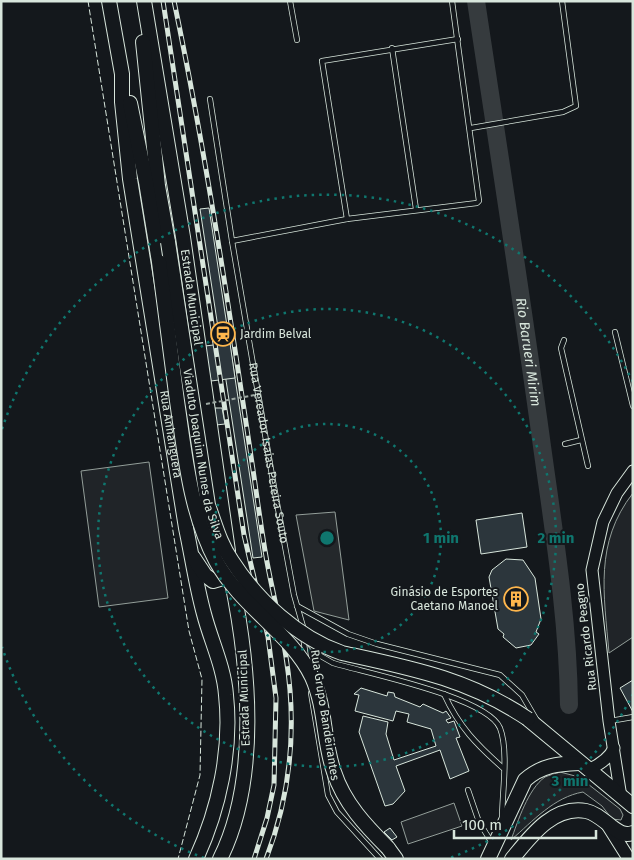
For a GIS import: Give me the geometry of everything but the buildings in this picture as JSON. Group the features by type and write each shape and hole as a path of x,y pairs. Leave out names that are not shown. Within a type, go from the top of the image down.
{"main road":[{"name":"Rua Anhanguera","path":"110,1 122,74 122,102 130,179 190,549 204,613 225,683 227,735 222,782 212,820 196,859"},
{"name":"Viaduto Joaquim Nunes da Silva","path":"144,1 142,18 146,76 158,186 168,242 202,479 219,538 230,560 267,603 301,631 324,645 342,653 469,686 507,704 584,766"},
{"name":"Estrada Municipal","path":"144,1 179,210 230,567 240,620 244,661 246,744 235,818 231,835 220,859"},
{"name":"Viaduto Joaquim Nunes da Silva","path":"122,74 143,164 159,262 184,452 194,506 204,535 219,566 238,592 296,651 305,664 319,696 333,772 343,795 388,855"},
{"path":"190,549 205,575 213,580 223,578 230,567"},
{"path":"488,859 525,780 535,772 550,765 584,766 628,804"},
{"path":"512,859 536,830 549,820 562,814 586,811 622,833 633,833"},
{"path":"605,822 629,859"}],"street":[{"name":"Rua Ricardo Peagno","path":"628,804 609,721 592,570 602,522 617,493 633,471"},
{"path":"584,766 602,763 614,748"}],"lane":[{"path":"290,1 297,40"},
{"path":"232,241 347,220 416,209 477,203 480,201 452,1"},
{"path":"471,128 563,112 576,106 562,1"},
{"path":"347,220 322,61 458,38"},
{"path":"392,48 416,209"},
{"name":"Rua Vereador Isaias Pereira Souto","path":"210,99 274,487 297,606 309,643 325,660 444,694 471,704 492,716 499,725 503,740 501,830"},
{"path":"615,332 633,406"},
{"path":"564,340 561,348 588,466"},
{"path":"565,444 581,440"},
{"path":"297,606 348,634 377,644 500,675 522,695 541,727 551,738"},
{"name":"Rua Grupo Bandeirantes","path":"300,615 328,795 337,812 388,855"},
{"path":"444,694 459,724 503,768"},
{"path":"609,721 633,717"},
{"path":"468,790 479,822 494,846"}],"path":[{"path":"206,404 260,394"}],"shaded area":[{"path":"149,462 168,598 99,607 81,471"},
{"path":"633,493 633,637 609,653 604,590 607,550 612,531"},
{"path":"335,512 349,620 314,611 296,515"},
{"path":"560,772 579,777 620,809 623,815 621,820 612,819 602,806 583,792 553,804 511,840 524,806 539,782 545,777"},
{"path":"454,803 462,826 408,844 401,822"}],"waterway":[{"name":"Rio Barueri Mirim","path":"476,1 526,330 555,538 566,638 569,705"}],"railway":[{"path":"163,1 244,535 268,637 276,698 274,785 267,818 254,859"},
{"path":"174,1 207,174 263,537 284,645 289,683 291,709 290,760 281,810 266,859"}],"fence":[{"path":"88,1 189,631 202,679 200,775 178,859"}],"place":[{"name":"Jardim Belval","path":"223,334"},
{"name":"Ginásio de Esportes Caetano Manoel","path":"516,599"}]}
